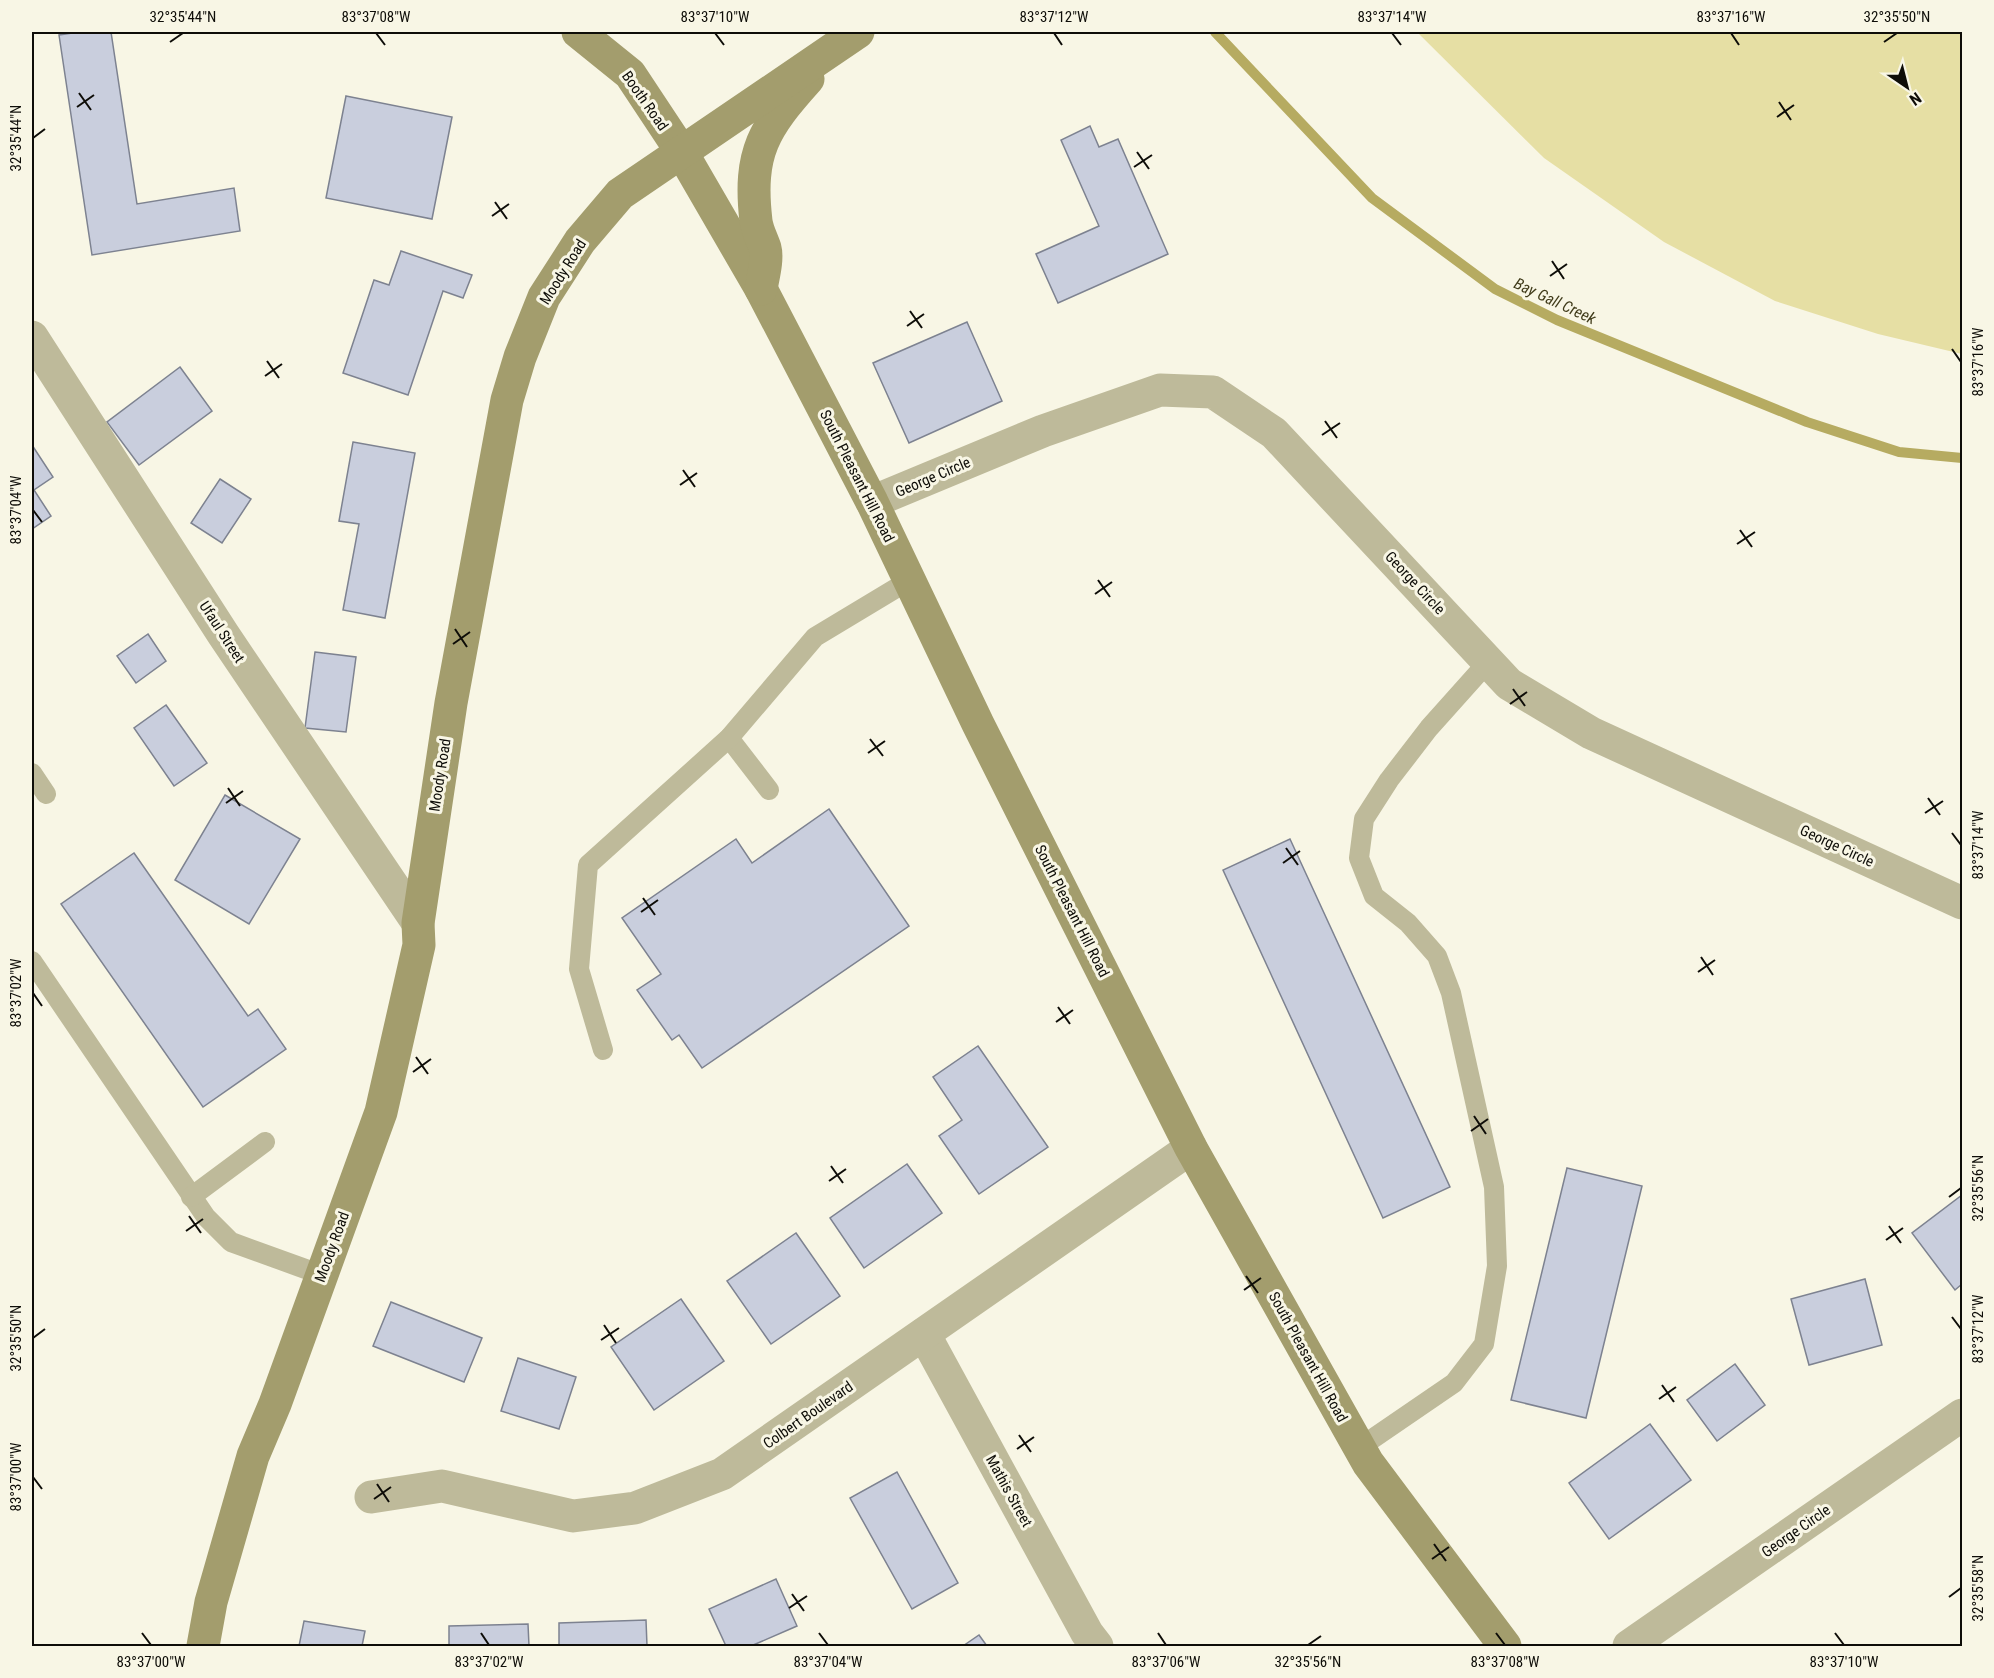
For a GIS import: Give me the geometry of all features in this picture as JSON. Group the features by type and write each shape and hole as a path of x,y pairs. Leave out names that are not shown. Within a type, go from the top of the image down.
{"street":[{"name":"Booth Road","path":"578,32 630,74 681,151"},
{"name":"Moody Road","path":"203,1647 211,1602 253,1456 275,1404 381,1112 419,945 418,923 451,703 507,400 520,357 544,297 580,241 620,194 848,39"},
{"path":"761,289 766,250 756,225 753,199 761,142 774,118 848,39"},
{"name":"South Pleasant Hill Road","path":"681,151 761,289 872,502 908,581 1191,1148 1359,1448 1505,1647"},
{"name":"Ufaul Street","path":"32,338 222,634 418,923"},
{"name":"George Circle","path":"872,502 1043,431 1160,390 1213,392 1274,433 1509,684 1592,733 1962,903"},
{"name":"Colbert Boulevard","path":"371,1497 442,1486 573,1516 635,1508 722,1474 1191,1148"},
{"name":"Mathis Street","path":"924,1334 1097,1647"},
{"name":"George Circle","path":"1629,1647 1962,1415"}],"lane":[{"path":"603,1050 579,969 588,865 729,738 815,636 908,581"},
{"path":"1359,1448 1454,1383 1484,1344 1497,1266 1494,1187 1451,993 1437,956 1408,923 1374,896 1359,858 1364,819 1389,780 1429,728 1488,662"},
{"path":"729,738 769,790"},
{"path":"32,774 46,794"},
{"path":"32,961 206,1217 231,1242 322,1275"},
{"path":"191,1197 265,1142"}],"shaded area":[{"path":"1417,32 1962,32 1962,354 1878,334 1775,301 1664,242 1544,158"}],"building":[{"path":"79,32 111,32 137,204 234,188 240,231 92,255 59,35"},
{"path":"346,96 452,117 432,219 326,198"},
{"path":"1090,126 1099,147 1118,139 1168,254 1058,303 1036,254 1099,226 1061,140"},
{"path":"401,251 472,275 463,298 443,291 408,395 343,373 374,280 389,285"},
{"path":"967,322 1002,401 909,443 873,363"},
{"path":"180,367 212,411 139,465 107,422"},
{"path":"353,442 415,453 385,618 343,610 359,524 339,521"},
{"path":"32,445 53,477 34,490 51,516 32,529"},
{"path":"220,479 251,499 222,543 191,523"},
{"path":"148,634 166,661 136,683 117,656"},
{"path":"315,652 356,657 346,732 305,728"},
{"path":"166,705 207,763 174,786 134,728"},
{"path":"225,795 300,839 249,924 175,880"},
{"path":"829,809 909,926 702,1068 679,1035 672,1040 637,990 661,974 622,918 736,839 752,863"},
{"path":"1290,839 1450,1187 1383,1218 1223,870"},
{"path":"134,853 248,1016 258,1009 286,1049 203,1107 61,904"},
{"path":"978,1046 1048,1147 979,1194 939,1136 962,1120 933,1077"},
{"path":"907,1164 942,1213 864,1268 830,1218"},
{"path":"1567,1168 1642,1186 1586,1418 1511,1400"},
{"path":"1962,1195 1962,1284 1955,1290 1912,1233"},
{"path":"796,1233 840,1296 771,1344 727,1281"},
{"path":"1865,1279 1882,1345 1809,1365 1791,1299"},
{"path":"681,1299 724,1361 654,1410 611,1347"},
{"path":"391,1302 482,1338 464,1382 373,1346"},
{"path":"518,1358 576,1377 559,1429 501,1411"},
{"path":"1735,1364 1765,1405 1717,1441 1687,1400"},
{"path":"1650,1424 1691,1480 1609,1539 1569,1483"},
{"path":"897,1472 958,1583 912,1609 850,1498"},
{"path":"776,1579 797,1626 751,1646 726,1646 709,1609"},
{"path":"646,1620 647,1646 559,1646 559,1623"},
{"path":"304,1621 365,1631 362,1646 299,1646"},
{"path":"528,1624 529,1646 449,1646 449,1626"},
{"path":"979,1635 987,1646 963,1646"}],"waterway":[{"name":"Bay Gall Creek","path":"1215,32 1372,198 1495,289 1557,320 1807,422 1899,452 1962,458"}]}
